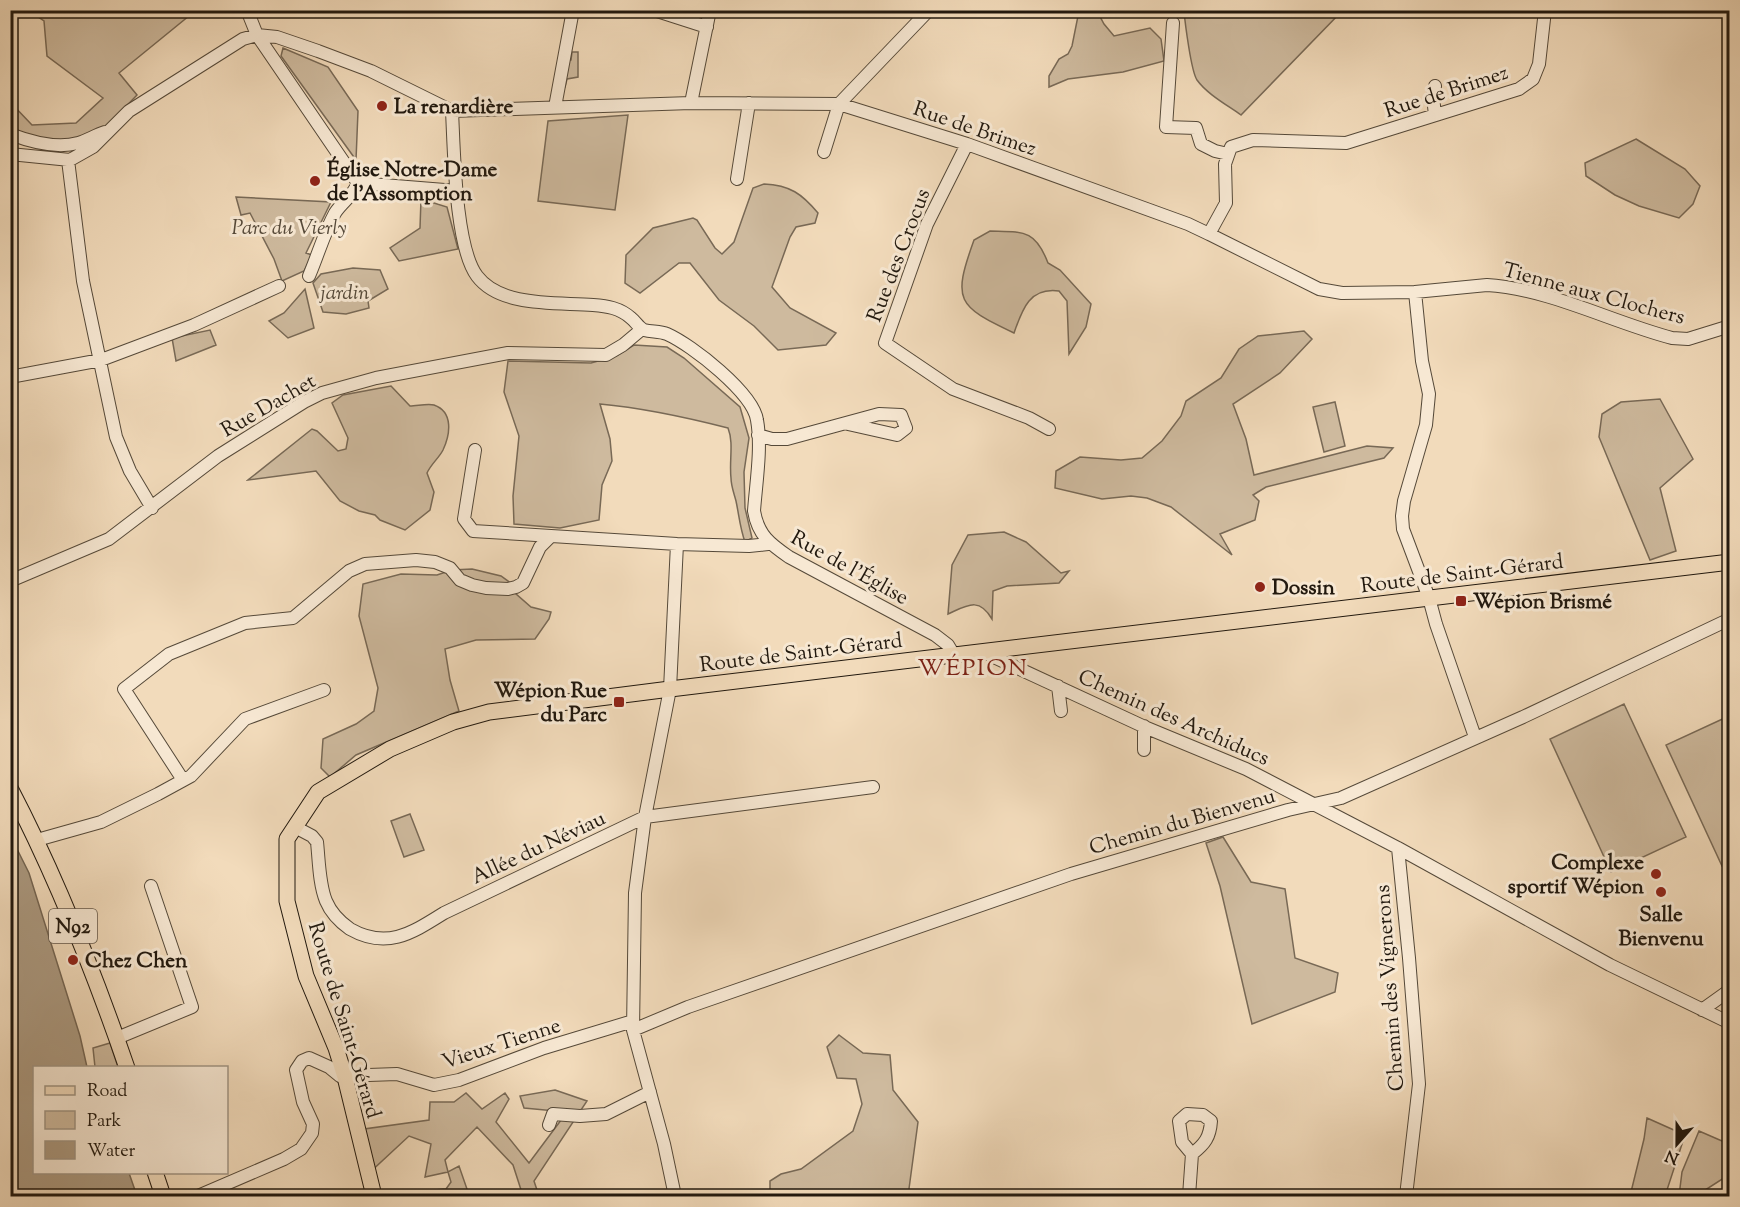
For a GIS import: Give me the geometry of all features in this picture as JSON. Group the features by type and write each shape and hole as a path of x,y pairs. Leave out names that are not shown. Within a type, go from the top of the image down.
{"main road":[{"name":"Route de Saint-Gérard","path":"374,1197 345,1077 336,1048 306,976 287,901 287,839 318,792 390,749 453,722 489,712 670,688 1730,562"},
{"name":"N92","path":"10,788 37,840 97,983 126,1066"},
{"path":"155,1174 163,1197"}],"street":[{"path":"247,10 257,35 358,183"},
{"path":"555,107 573,10"},
{"path":"654,10 707,27"},
{"path":"691,103 710,10"},
{"path":"824,152 839,104 929,10"},
{"name":"Rue de Brimez","path":"1228,154 1231,147 1253,140 1346,143 1519,89 1533,79 1539,64 1545,10"},
{"path":"1173,23 1166,127 1196,128 1201,144 1228,154 1225,164 1226,203 1209,234"},
{"path":"10,154 69,160 93,147 129,111 243,39 257,35"},
{"name":"Rue de Brimez","path":"257,35 277,37 363,67 452,111 691,103 839,104 967,144 1177,220 1209,234"},
{"path":"1435,86 1433,97 1435,115"},
{"path":"737,179 749,103"},
{"name":"Rue de l'Église","path":"452,111 457,191 465,251 478,278 494,290 529,301 614,307 631,317 642,329 666,334 707,361 745,394 753,408 758,435 754,511 760,530 768,544 935,635 948,645 954,655"},
{"path":"10,134 24,139 64,146 80,143 109,131"},
{"name":"Rue des Crocus","path":"967,144 927,224 885,343 953,389 1029,418 1050,429"},
{"path":"69,160 83,281 116,437 130,471 152,508"},
{"path":"358,183 457,191"},
{"path":"309,276 334,214 344,200 355,191 358,183"},
{"name":"Tienne aux Clochers","path":"1209,234 1319,289 1369,294 1487,285 1504,286 1532,292 1672,338 1688,339 1730,326"},
{"path":"10,377 101,360 194,325 279,286"},
{"path":"1415,292 1422,361 1430,394 1426,425 1404,501 1402,516 1406,540 1429,598 1475,737"},
{"name":"Rue Dachet","path":"10,581 109,539 218,456 322,393 376,378 508,354 606,355 623,345 642,329"},
{"path":"758,435 772,439 787,439 848,424"},
{"path":"475,450 464,519 473,531 677,544 749,546 768,544"},
{"path":"183,780 124,689 169,654 245,622 293,618 349,571 365,564 405,560 435,562 450,568 460,580 472,585 497,589 516,587 523,583 540,547 551,536"},
{"path":"673,1195 633,1026 635,893 645,817 670,688 677,544"},
{"name":"Chemin du Bienvenu","path":"633,1026 1071,874 1312,804 1341,798 1730,619"},
{"name":"Chemin des Archiducs","path":"983,652 1144,726 1246,769 1398,848 1603,961 1730,1023"},
{"path":"1058,686 1061,711"},
{"path":"37,840 101,822 191,776 245,719 324,690"},
{"path":"1144,726 1144,750"},
{"name":"Allée du Néviau","path":"295,827 312,836 317,842 324,892 332,912 346,926 355,931 373,939 385,940 413,931 444,913 645,817 873,787"},
{"name":"Chemin des Vignerons","path":"1398,848 1410,958 1419,1084 1406,1197"},
{"path":"117,1038 192,1007 151,886"},
{"path":"1702,1010 1730,990"},
{"name":"Vieux Tienne","path":"345,1077 351,1074 397,1074 434,1085 459,1080 544,1048 633,1026"},
{"path":"198,1197 284,1159 301,1149 308,1140 314,1124 303,1102 297,1079 296,1070 302,1061 309,1058 345,1077"},
{"path":"549,1125 553,1114 580,1116 606,1114 650,1092"},
{"path":"1189,1197 1192,1154"}],"green space":[{"path":"1336,10 1340,13 1241,115 1212,95 1197,80 1184,11"},
{"path":"29,11 195,11 119,73 137,95 83,151 48,148 11,140 10,102 32,125 76,123 103,98 47,56 44,21"},
{"path":"1079,11 1097,11 1114,36 1150,28 1161,39 1164,61 1123,72 1068,79 1049,87 1049,76 1059,59 1068,54 1072,46"},
{"path":"283,48 328,67 358,111 356,160 281,56"},
{"path":"572,52 578,52 578,77 567,79 563,87 566,62 571,60"},
{"path":"628,115 615,210 538,201 548,121"},
{"path":"1636,139 1685,169 1700,186 1693,204 1679,218 1639,206 1615,195 1586,176 1585,163"},
{"path":"764,184 781,186 795,192 818,213 815,223 796,227 790,237 772,287 790,308 836,333 826,345 778,350 754,326 719,300 690,263 679,263 640,293 625,283 626,255 653,228 693,218 697,220 715,248 722,254 734,242 753,188"},
{"name":"Parc du Vierly","path":"236,197 331,202 306,253 312,255 304,271 282,281 274,259 250,213 241,215"},
{"path":"421,199 447,207 458,249 399,261 390,248 420,228"},
{"path":"990,231 1019,233 1033,238 1048,263 1060,270 1091,304 1086,327 1069,354 1067,301 1059,291 1049,291 1034,296 1020,316 1014,333 981,316 970,308 964,299 963,276 974,240"},
{"name":"jardin","path":"353,268 380,270 388,289 368,301 369,308 346,314 323,312 313,283 321,274"},
{"name":"jardin","path":"305,289 314,328 288,338 269,321 284,313"},
{"path":"210,330 216,345 176,361 172,338"},
{"path":"1304,331 1312,339 1280,373 1233,404 1246,439 1254,475 1367,446 1393,448 1384,458 1266,487 1253,495 1259,501 1255,520 1220,534 1232,555 1171,507 1147,498 1131,496 1102,499 1055,488 1056,471 1080,457 1121,460 1142,458 1162,441 1181,416 1186,401 1221,378 1239,349 1258,336"},
{"path":"634,345 667,347 684,358 740,407 749,438 744,472 745,508 752,538 745,542 741,527 732,484 731,440 728,428 664,413 600,404 610,439 612,461 602,485 599,520 560,528 514,524 513,496 519,436 504,392 508,361 591,363 616,356"},
{"path":"391,386 410,406 432,404 440,408 445,413 449,424 443,450 427,473 434,492 430,510 405,530 340,501 316,471 248,480 312,429 338,451 346,449 348,438 332,403 343,395"},
{"path":"1660,399 1693,459 1660,488 1676,551 1650,560 1599,437 1602,414 1621,402"},
{"path":"1335,402 1345,446 1324,452 1313,407"},
{"path":"1004,532 1026,542 1061,573 1069,571 1059,583 1007,586 993,591 992,619 978,605 967,606 948,614 952,565 968,535"},
{"path":"472,569 501,576 512,584 515,593 531,607 551,612 549,619 535,639 476,640 445,649 450,680 459,711 356,755 330,777 321,768 323,739 356,724 374,711 378,688 359,616 363,584 401,574 437,575 452,570"},
{"path":"1624,704 1686,837 1611,872 1550,739"},
{"path":"1729,716 1729,863 1722,866 1666,745"},
{"path":"410,814 424,850 404,857 391,821"},
{"path":"1223,837 1251,882 1285,889 1295,958 1338,973 1335,992 1252,1024 1220,886 1206,843"},
{"path":"839,1035 863,1053 890,1055 893,1090 918,1122 908,1196 770,1196 770,1181 781,1174 801,1169 853,1131 862,1104 856,1079 837,1078 827,1047"},
{"path":"110,1043 118,1066 95,1066 93,1048"},
{"path":"555,1090 587,1101 534,1181 539,1196 523,1196 513,1165 477,1127 445,1160 448,1172 425,1177 431,1144 409,1136 368,1174 357,1130 429,1120 430,1102 454,1102 466,1093 482,1109 505,1093 509,1099 496,1122 529,1163 567,1112 524,1108 520,1096"},
{"path":"1647,1118 1685,1135 1665,1196 1630,1196"},
{"path":"1699,1131 1729,1144 1727,1176 1696,1196 1679,1196 1682,1172"},
{"path":"459,1166 468,1192 475,1196 425,1196 434,1190 446,1189 451,1182 448,1172"}],"water":[{"path":"11,837 29,873 80,1036 87,1066 33,1066 33,1174 129,1174 137,1196 11,1196"}],"place":[{"name":"La renardière","path":"382,106"},
{"name":"Église Notre-Dame de l'Assomption","path":"315,181"},
{"name":"Dossin","path":"1260,587"},
{"name":"Wépion Brismé","path":"1461,601"},
{"name":"Wépion Rue du Parc","path":"619,702"},
{"name":"Complexe sportif Wépion","path":"1656,874"},
{"name":"Salle Bienvenu","path":"1661,892"},
{"name":"Chez Chen","path":"73,960"}],"district":[{"name":"WÉPION","path":"973,667"}]}
